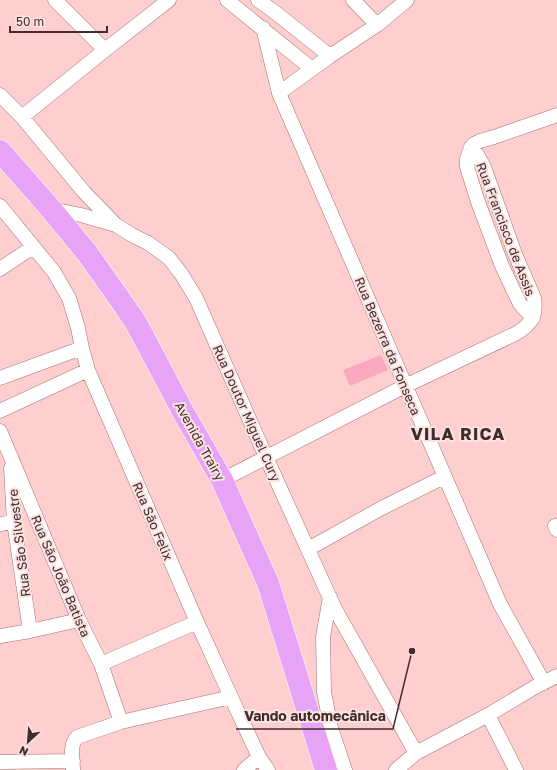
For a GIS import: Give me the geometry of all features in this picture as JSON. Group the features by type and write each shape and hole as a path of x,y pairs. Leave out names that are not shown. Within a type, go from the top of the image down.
{"highway":[{"name":"Avenida Trairy","path":"0,151 87,253 136,323 183,412 222,480 268,583 326,770"}],"street":[{"path":"55,0 106,50"},
{"path":"22,117 169,0"},
{"path":"227,0 312,69"},
{"path":"258,0 330,56"},
{"path":"353,0 377,25"},
{"path":"279,93 330,56 377,25 408,0"},
{"name":"Rua Bezerra da Fonseca","path":"263,28 279,93 500,604 544,683"},
{"name":"Rua Doutor Miguel Cury","path":"0,95 22,117 84,192 116,226 148,243 169,258 182,275 196,298 335,609 416,753"},
{"name":"Rua Francisco de Assis","path":"405,386 516,334 528,325 533,318 535,305 534,298 515,254 484,167 471,147 480,141 557,114"},
{"name":"Rua São Felix","path":"0,206 54,272 70,298 88,370 231,698 259,757 268,770"},
{"path":"50,208 116,226"},
{"path":"0,269 33,248"},
{"path":"0,378 82,348"},
{"path":"0,411 88,370"},
{"path":"222,480 405,386"},
{"name":"Rua São João Batista","path":"0,430 79,620 101,664 121,722"},
{"name":"Rua São Silvestre","path":"10,456 14,522 30,631"},
{"path":"308,549 380,509 444,477"},
{"path":"0,524 14,522"},
{"path":"330,597 323,637 324,692 331,728 345,770"},
{"path":"0,636 79,620"},
{"path":"101,664 197,622"},
{"path":"396,770 416,753 557,676"},
{"path":"0,762 73,766 72,745 77,736 121,722 231,698"},
{"path":"488,715 516,770"},
{"path":"244,770 259,757"}],"building":[{"path":"381,355 388,370 350,386 343,370"}],"place":[{"name":"Vando automecânica","path":"412,651"}],"district":[{"name":"VILA RICA","path":"458,434"}]}
